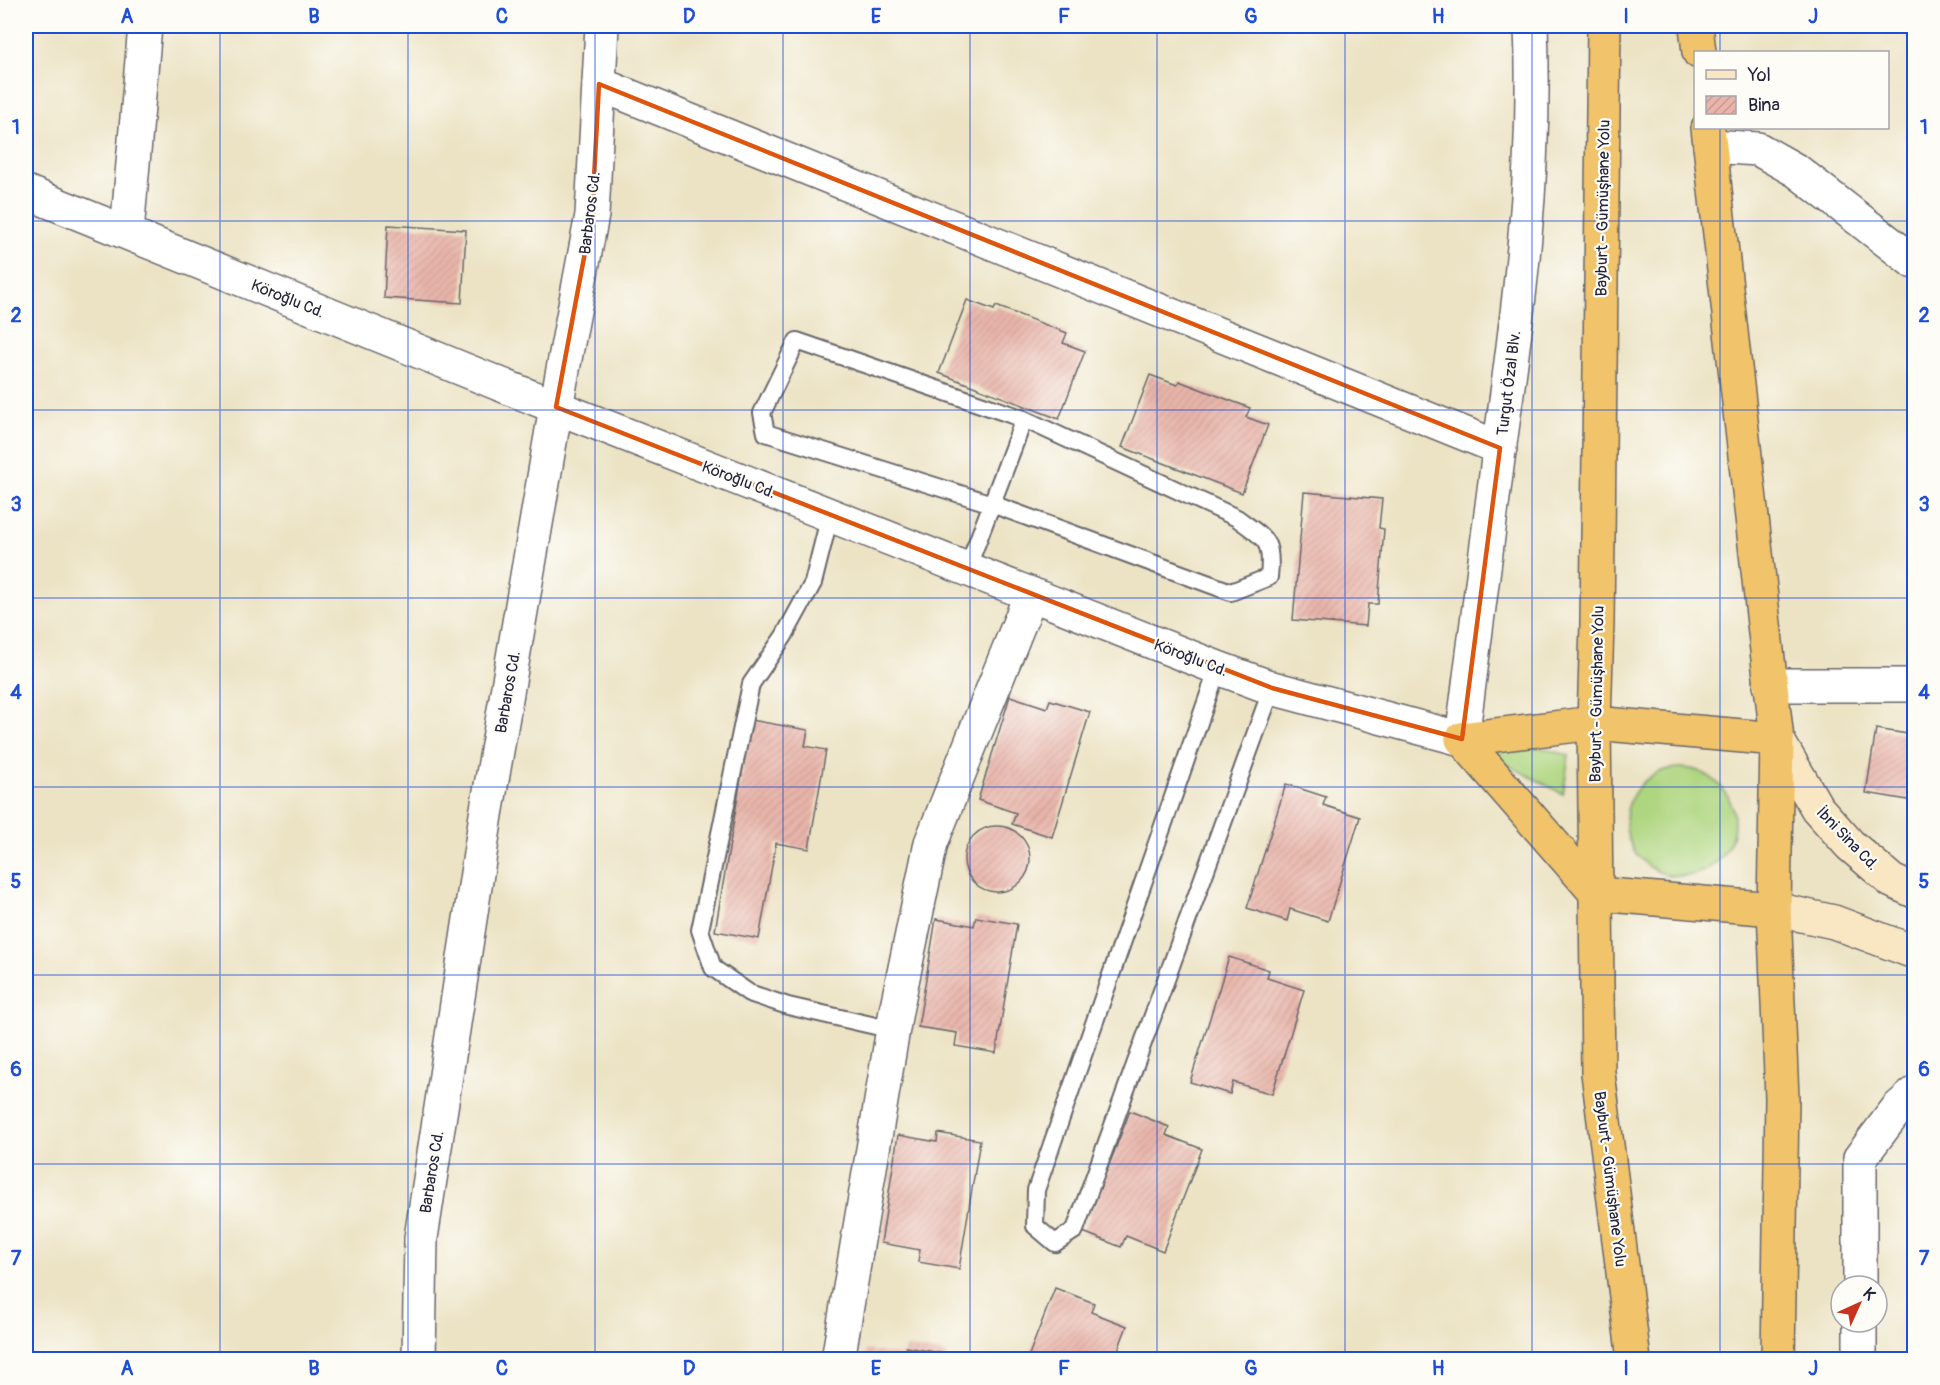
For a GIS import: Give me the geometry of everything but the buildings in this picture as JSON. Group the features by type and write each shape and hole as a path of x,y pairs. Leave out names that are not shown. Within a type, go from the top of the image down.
{"highway":[{"name":"Bayburt - Gümüşhane Yolu","path":"1604,26 1594,723 1598,1073 1634,1359"},
{"path":"1696,26 1699,51"},
{"path":"1709,137 1776,739 1774,909 1782,1098 1778,1359"},
{"path":"1462,739 1594,723 1776,739"},
{"path":"1462,739 1597,894 1774,909"}],"main road":[{"name":"İbni Sina Cd.","path":"1776,739 1817,808 1850,845 1892,881 1914,891"},
{"path":"1774,909 1834,922 1914,952"}],"street":[{"path":"127,232 145,26"},
{"name":"Barbaros Cd.","path":"418,1359 421,1238 486,815 555,407 592,215 602,26"},
{"name":"Turgut Özal Blv.","path":"1462,739 1506,407 1528,207 1533,81 1531,26"},
{"path":"599,84 1500,448"},
{"path":"1709,137 1758,149 1797,171 1914,262"},
{"name":"Köroğlu Cd.","path":"26,192 555,407 1218,668 1272,688 1462,739"},
{"path":"838,1359 893,1030 931,843 1031,594"},
{"path":"1770,685 1914,685"},
{"path":"1860,1274 1860,1158 1898,1108 1914,1094"},
{"path":"1860,1334 1860,1359"}],"lane":[{"path":"796,341 1024,419 1237,518 1265,539 1271,559 1269,577 1231,592 992,504 766,433 762,413 796,341"},
{"path":"967,569 1024,419"},
{"path":"830,515 813,583 784,636 751,684 700,930 713,968 749,993 788,1006 893,1030"},
{"path":"1218,668 1036,1190 1035,1226 1055,1243 1075,1230 1272,688"}],"highlighted area":[{"path":"599,84 1500,448 1462,739 1272,688 556,407 592,215"}],"green space":[{"path":"1496,737 1569,755 1563,794 1489,755"},
{"path":"1680,768 1701,772 1718,784 1730,801 1734,822 1730,843 1718,860 1701,872 1680,876 1659,872 1642,860 1630,843 1626,822 1630,801 1642,784 1659,772"}]}
